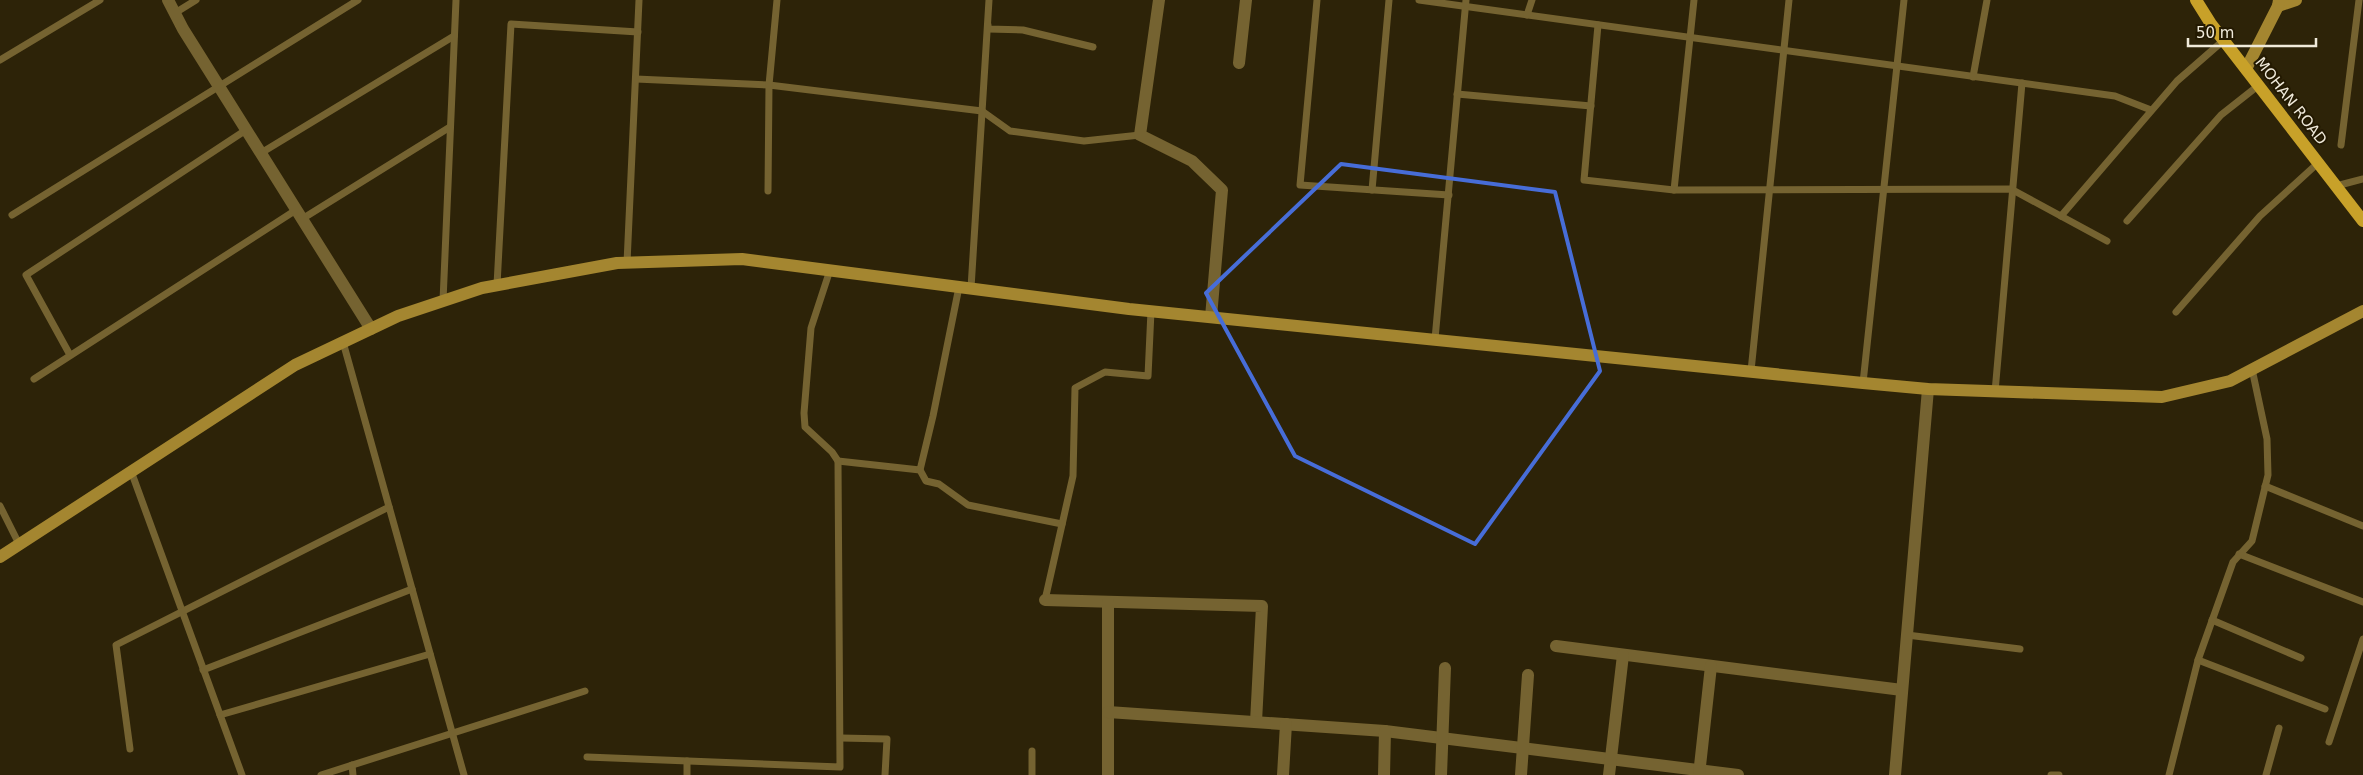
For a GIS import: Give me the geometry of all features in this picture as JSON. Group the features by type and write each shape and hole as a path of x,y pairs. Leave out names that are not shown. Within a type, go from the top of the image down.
{"main road":[{"name":"MOHAN ROAD","path":"2196,0 2258,85 2363,221"}],"street":[{"path":"168,0 218,86 371,329"},
{"path":"1159,0 1140,135 1192,161 1222,190 1211,317"},
{"path":"1238,63 1246,0"},
{"path":"2246,69 2278,3 2296,0"},
{"path":"0,557 295,365 398,316 498,285 627,263 742,259 1152,311 1863,383 1928,389 2162,397 2230,381 2363,311"},
{"path":"1895,775 1928,389"},
{"path":"1045,600 1262,606 1256,722"},
{"path":"1108,602 1108,775"},
{"path":"1556,646 1902,690"},
{"path":"1609,775 1623,655"},
{"path":"1700,773 1711,666"},
{"path":"1441,775 1445,668"},
{"path":"1521,775 1528,675"},
{"path":"1108,712 1385,731 1611,759 1700,773 1738,775"},
{"path":"1283,775 1286,724"},
{"path":"1384,775 1385,731"}],"lane":[{"path":"0,60 100,0"},
{"path":"175,13 196,0"},
{"path":"12,215 358,0"},
{"path":"443,301 456,0"},
{"path":"627,263 639,0"},
{"path":"768,191 769,86 777,0"},
{"path":"989,0 982,112 965,288 920,470 926,481 939,484 968,505 1062,524"},
{"path":"1317,0 1300,185 1448,195"},
{"path":"1372,190 1389,0"},
{"path":"1419,0 1466,3 1527,15 2115,96 2151,110"},
{"path":"1527,15 1532,0"},
{"path":"1674,190 1694,0"},
{"path":"1750,371 1789,0"},
{"path":"1863,383 1904,0"},
{"path":"1973,76 1987,0"},
{"path":"2340,145 2359,0"},
{"path":"1435,339 1466,3"},
{"path":"988,22 988,29 1023,30 1093,47"},
{"path":"498,285 511,24 638,32"},
{"path":"1598,25 1584,180 1674,190 2011,188 2107,241"},
{"path":"2354,36 2363,34"},
{"path":"261,153 454,36"},
{"path":"2061,216 2177,80 2224,40"},
{"path":"636,79 769,86 982,112 1010,131 1084,141 1140,135"},
{"path":"1994,392 2022,83"},
{"path":"2127,221 2221,115 2258,85"},
{"path":"1457,94 1591,106"},
{"path":"34,379 299,214 450,128"},
{"path":"70,355 26,274 246,130"},
{"path":"2176,312 2260,216 2318,162"},
{"path":"2336,186 2363,179"},
{"path":"587,757 840,767 838,461 832,452 805,427 804,413 810,328 830,270"},
{"path":"1045,600 1073,476 1075,388 1105,372 1148,376 1152,311"},
{"path":"343,342 464,775"},
{"path":"2169,775 2198,660 2232,562 2252,541 2268,475 2267,439 2252,369"},
{"path":"838,461 920,470"},
{"path":"131,471 242,775"},
{"path":"2265,486 2363,526"},
{"path":"0,506 19,544"},
{"path":"130,750 116,645 389,507"},
{"path":"2239,554 2363,602"},
{"path":"203,670 412,589"},
{"path":"2212,620 2300,658"},
{"path":"1907,635 2020,649"},
{"path":"2328,742 2363,639"},
{"path":"220,715 430,654"},
{"path":"2198,660 2325,709"},
{"path":"321,775 585,691"},
{"path":"2266,775 2280,728"},
{"path":"840,738 887,739 885,775"},
{"path":"1032,751 1032,775"},
{"path":"686,775 687,761"},
{"path":"352,765 353,775"},
{"path":"794,775 795,766"},
{"path":"2051,775 2059,775"}],"highlighted area":[{"path":"1341,164 1555,192 1600,371 1475,544 1295,456 1206,293"}]}
